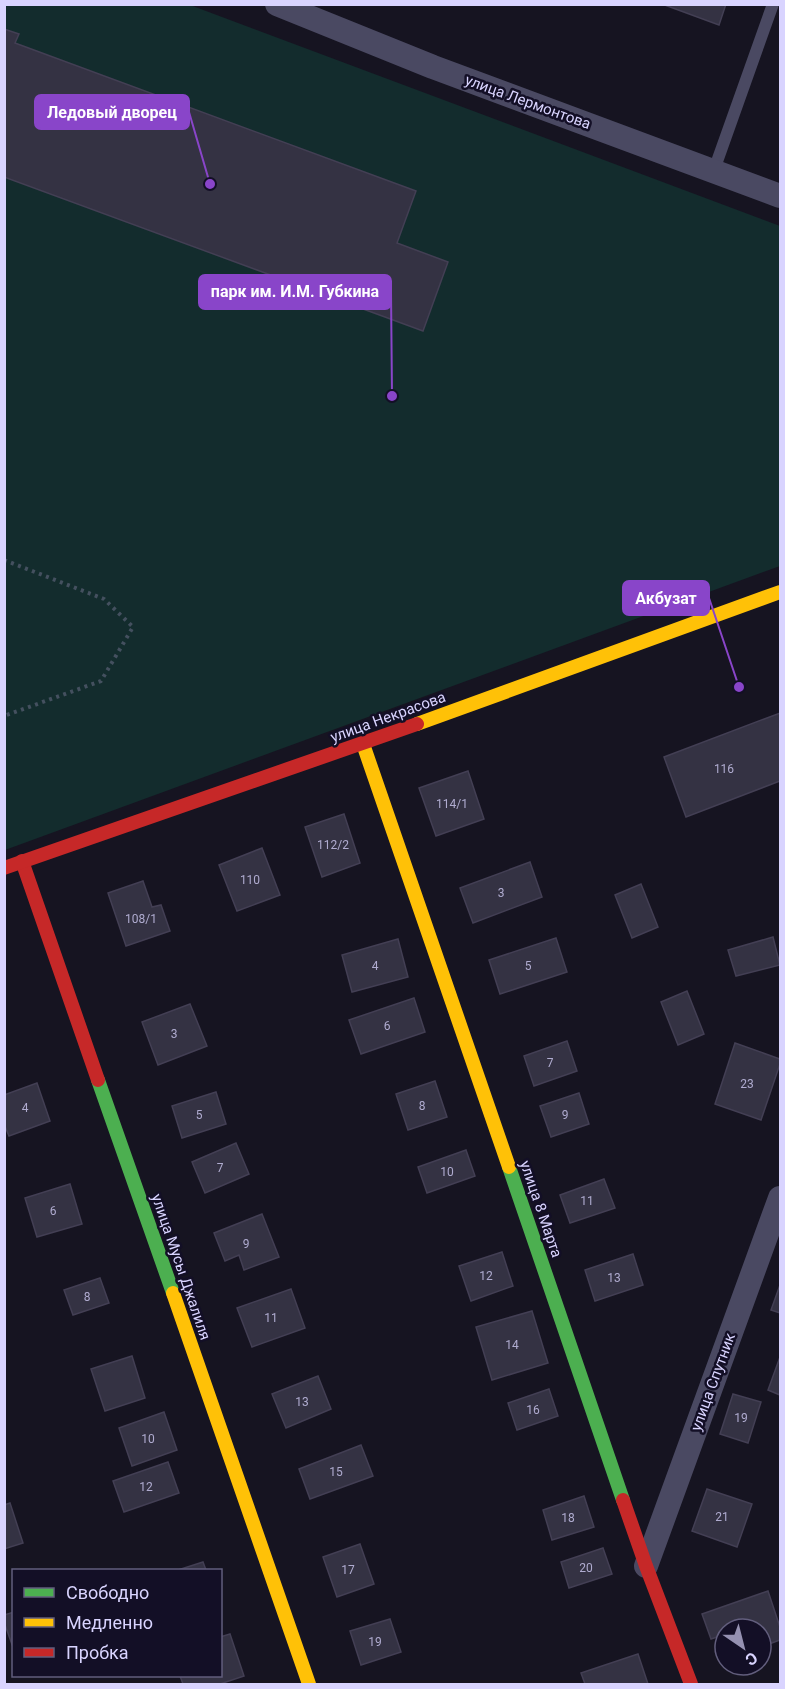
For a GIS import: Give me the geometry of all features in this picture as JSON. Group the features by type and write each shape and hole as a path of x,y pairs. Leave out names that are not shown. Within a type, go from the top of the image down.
{"street":[{"name":"улица Лермонтова","path":"277,4 433,67 780,196"},
{"name":"улица Некрасова","path":"4,868 363,744 780,592"},
{"name":"улица 8 Марта","path":"363,744 646,1566 691,1684"},
{"name":"улица Мусы Джалиля","path":"22,861 309,1684"},
{"name":"улица Спутник","path":"646,1566 780,1198"}],"lane":[{"path":"714,170 773,4"}],"path":[{"path":"4,560 104,599 133,627 101,681 4,716"}],"green space":[{"path":"4,5 190,5 780,226 780,566 5,850"}],"building":[{"path":"662,4 726,4 719,25"},
{"path":"4,29 19,34 15,43 416,191 397,243 448,262 423,331 4,177"},
{"path":"780,713 780,781 686,817 664,757"},
{"path":"468,771 484,819 436,836 419,788"},
{"path":"344,814 360,863 322,877 305,827"},
{"path":"262,848 280,895 237,911 219,865"},
{"path":"530,862 542,897 473,923 460,888"},
{"path":"143,881 152,907 161,905 170,931 126,946 108,893"},
{"path":"641,884 658,927 632,938 615,895"},
{"path":"773,937 780,965 736,976 728,950"},
{"path":"556,938 567,972 500,994 489,960"},
{"path":"398,939 408,977 352,992 342,955"},
{"path":"687,991 704,1034 678,1045 661,1002"},
{"path":"414,998 425,1032 361,1054 349,1020"},
{"path":"190,1004 207,1046 158,1065 142,1022"},
{"path":"567,1041 577,1071 534,1086 524,1056"},
{"path":"735,1043 780,1059 761,1120 715,1104"},
{"path":"435,1081 447,1117 408,1130 396,1094"},
{"path":"37,1083 50,1121 9,1136 4,1124 4,1095"},
{"path":"216,1092 226,1124 182,1138 172,1106"},
{"path":"579,1093 589,1124 551,1137 540,1106"},
{"path":"236,1143 249,1174 205,1193 192,1162"},
{"path":"466,1150 475,1176 427,1193 418,1167"},
{"path":"604,1179 615,1208 570,1223 560,1195"},
{"path":"70,1184 82,1224 37,1237 25,1198"},
{"path":"262,1214 279,1257 244,1270 239,1255 225,1261 214,1233"},
{"path":"502,1252 513,1286 471,1301 459,1266"},
{"path":"633,1254 643,1285 595,1301 585,1270"},
{"path":"100,1278 109,1303 73,1315 64,1290"},
{"path":"780,1285 780,1313 771,1310"},
{"path":"291,1289 305,1328 252,1347 237,1308"},
{"path":"532,1311 548,1363 492,1380 476,1327"},
{"path":"132,1356 145,1398 105,1411 91,1369"},
{"path":"780,1357 780,1395 768,1390"},
{"path":"318,1376 331,1409 286,1428 272,1394"},
{"path":"549,1389 558,1416 517,1430 508,1403"},
{"path":"733,1394 761,1402 748,1443 720,1434"},
{"path":"164,1412 177,1450 132,1466 119,1428"},
{"path":"361,1445 373,1476 310,1499 299,1469"},
{"path":"168,1462 179,1493 124,1512 113,1481"},
{"path":"707,1489 752,1504 737,1547 692,1531"},
{"path":"584,1496 594,1527 552,1540 543,1510"},
{"path":"10,1503 23,1543 4,1549 4,1505"},
{"path":"360,1544 374,1584 337,1597 323,1557"},
{"path":"603,1548 612,1574 569,1588 561,1562"},
{"path":"203,1562 206,1569 181,1569"},
{"path":"768,1591 780,1627 780,1640 773,1643 773,1617 713,1617 713,1638 711,1639 702,1614"},
{"path":"12,1613 12,1644 4,1622 4,1615"},
{"path":"390,1619 401,1652 361,1665 350,1631"},
{"path":"230,1634 244,1676 220,1684 183,1684 180,1677 222,1677 222,1636"},
{"path":"638,1654 648,1684 585,1684 581,1673"}],"traffic: fast":[{"path":"98,1080 173,1293"},
{"path":"509,1167 623,1500"}],"traffic: slow":[{"path":"417,724 780,592"},
{"path":"363,744 509,1167"},
{"path":"173,1293 309,1684"}],"traffic: jam":[{"path":"4,868 417,724"},
{"path":"22,861 98,1080"},
{"path":"623,1500 691,1684"}],"place":[{"name":"Ледовый дворец","path":"210,184"},
{"name":"парк им. И.М. Губкина","path":"392,396"},
{"name":"Акбузат","path":"739,687"}]}
